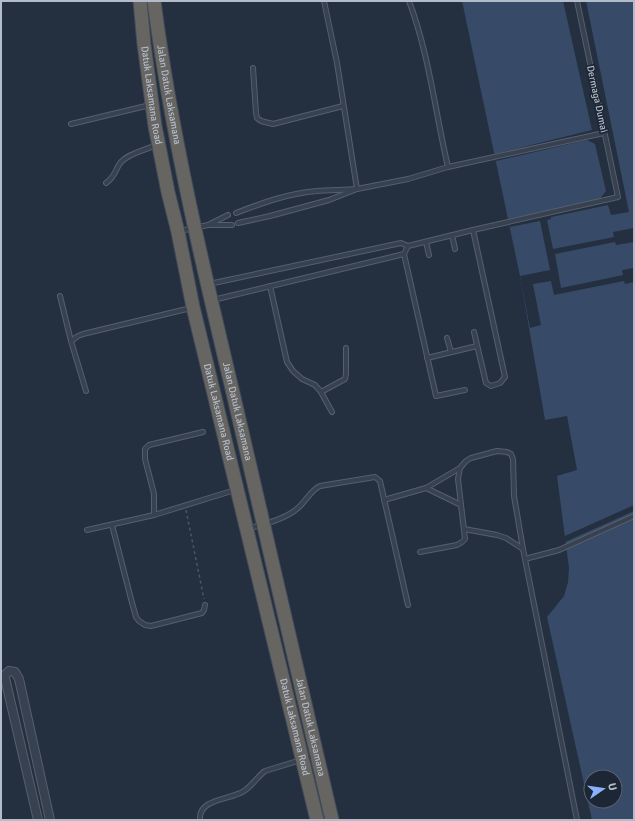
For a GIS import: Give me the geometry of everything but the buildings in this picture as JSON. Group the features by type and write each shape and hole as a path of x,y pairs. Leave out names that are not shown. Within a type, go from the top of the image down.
{"highway":[{"name":"Datuk Laksamana Road","path":"142,1 144,44 152,105 168,192 178,232 193,307 317,820"},
{"name":"Jalan Datuk Laksamana","path":"154,1 159,41 174,128 207,284 332,820"}],"street":[{"path":"38,820 5,678 5,675 9,671 15,672 18,679 50,820"}],"lane":[{"path":"324,1 337,63 357,189"},
{"path":"409,1 416,20 430,72 440,134 448,167"},
{"name":"Dermaga Dumai","path":"473,230 618,197 576,1"},
{"path":"252,68 256,113 257,118 261,121 273,124 344,106"},
{"path":"71,124 152,105"},
{"path":"236,213 261,203 295,195 317,191 357,189 408,179 448,167 604,133"},
{"path":"106,183 111,180 119,164 123,160 158,144"},
{"path":"238,224 328,200 357,189"},
{"path":"208,225 228,215"},
{"path":"178,232 208,225 232,225"},
{"path":"207,284 401,243 408,246 473,230 505,377 500,383 489,386 486,383 474,332"},
{"path":"452,235 455,249"},
{"path":"426,242 429,255"},
{"path":"408,246 404,254 436,396 465,390"},
{"path":"211,300 404,254"},
{"path":"270,286 288,362 293,371 302,379 315,385 321,392 332,412"},
{"path":"60,296 71,341 86,391"},
{"path":"71,341 83,334 193,307"},
{"path":"447,338 450,352"},
{"path":"428,358 477,346"},
{"path":"321,392 344,379 346,374 346,348"},
{"path":"154,515 154,494 145,459 145,449 149,445 203,432"},
{"path":"384,500 426,488 460,468 471,458 496,451 511,454 513,459 514,496 523,549 577,820"},
{"path":"420,552 457,545 465,539 458,479 460,468"},
{"path":"247,529 263,525 298,508 316,488 320,486 375,477 380,481 408,605"},
{"path":"426,488 461,505"},
{"path":"87,530 154,515 237,490"},
{"path":"525,559 559,550 634,516"},
{"path":"112,525 130,599 136,617 139,621 145,625 151,626 176,620 202,613 205,605"},
{"path":"464,529 506,538 523,549"},
{"path":"200,820 201,812 207,804 247,790 264,771 317,756"}],"path":[{"path":"185,506 205,605"}],"water":[{"path":"462,1 634,1 634,820 592,820 590,809 623,809 623,769 583,769 583,779 547,617 564,596 568,582 569,568 557,476 577,470 567,416 545,420 520,276"}],"pier":[{"path":"563,1 586,1 629,212 611,215 608,205 551,217 551,219 547,220 553,249 614,237 613,232 634,228 634,242 616,245 615,242 555,254 561,288 623,275 622,270 634,268 634,282 625,284 624,281 554,295 551,281 533,284 541,325 530,328 520,276 550,270 540,221 510,227 509,219 599,200 606,191 595,144 587,140 496,161 495,154 592,130"},
{"path":"634,505 634,511 565,542 565,536"}]}
